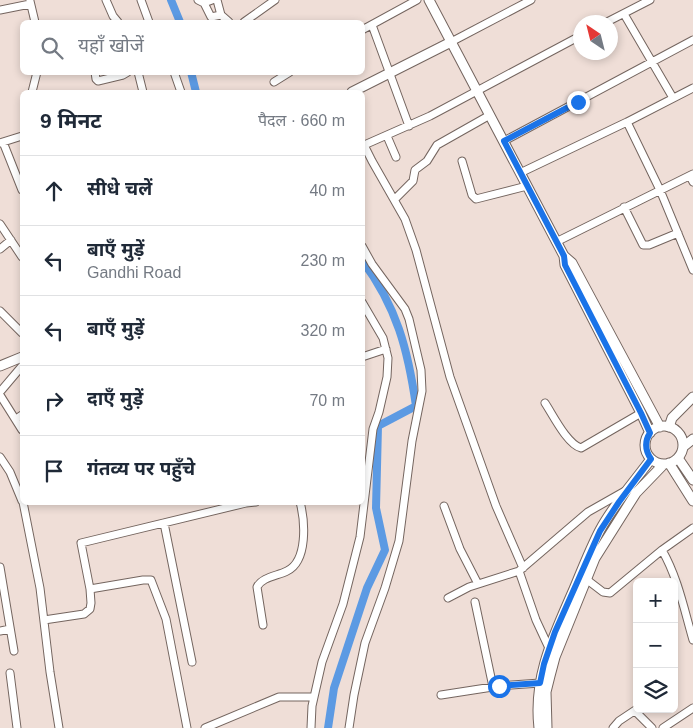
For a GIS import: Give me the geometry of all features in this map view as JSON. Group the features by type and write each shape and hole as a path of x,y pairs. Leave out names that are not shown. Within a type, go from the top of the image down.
{"main road":[{"path":"428,0 452,42 556,242 564,256 572,263 664,427 674,429 681,437 683,447"},
{"path":"356,90 452,42"},
{"path":"564,256 565,265 650,433"},
{"path":"0,366 20,358"},
{"path":"693,397 664,427 650,433 647,438 646,449 651,459 666,464 693,501"},
{"path":"539,728 538,703 544,664 549,648 600,531 632,492 666,464 678,458 683,447 693,439"},
{"path":"678,458 693,480"},
{"path":"548,728 546,692 555,657 595,558 651,459"}],"street":[{"path":"106,0 116,20"},
{"path":"141,0 148,20"},
{"path":"212,0 201,1 210,17 221,14"},
{"path":"217,0 221,14 227,20"},
{"path":"247,20 275,0"},
{"path":"365,28 416,0"},
{"path":"452,42 531,0"},
{"path":"618,17 650,0"},
{"path":"0,10 30,2 34,20"},
{"path":"624,14 673,98"},
{"path":"372,25 409,126"},
{"path":"365,145 478,92 573,40"},
{"path":"504,141 693,40"},
{"path":"32,90 36,75"},
{"path":"95,75 98,81 123,75"},
{"path":"139,75 142,90"},
{"path":"175,75 180,90"},
{"path":"274,82 285,75"},
{"path":"520,173 693,88"},
{"path":"395,198 413,181 415,170 427,161 437,145 490,115"},
{"path":"627,122 660,190 693,270"},
{"path":"387,136 396,157"},
{"path":"20,137 2,143 20,185"},
{"path":"365,149 406,219 450,376 521,570 541,634 549,648"},
{"path":"462,161 472,195 476,199 527,186"},
{"path":"556,242 624,207 692,177"},
{"path":"624,207 643,245 649,245 678,233"},
{"path":"0,224 20,254"},
{"path":"0,249 11,240"},
{"path":"349,728 365,643 385,588 399,541 412,441 422,391 422,370 405,309 365,251"},
{"path":"365,307 383,338 388,358 387,377 374,429 365,498"},
{"path":"0,311 20,331"},
{"path":"365,356 386,349"},
{"path":"20,368 0,393 20,426"},
{"path":"545,403 570,440 581,448 641,413"},
{"path":"16,419 20,416"},
{"path":"0,457 10,472 20,495"},
{"path":"448,598 469,587 521,570 588,512 632,492"},
{"path":"24,505 40,588 59,728"},
{"path":"44,620 84,614 90,609 90,589 81,543 238,505"},
{"path":"263,625 257,587 263,581 287,571 297,562 305,530 301,505"},
{"path":"302,728 311,727 314,697 322,662 343,604 360,537 364,505"},
{"path":"444,506 460,549 478,584"},
{"path":"164,523 192,662"},
{"path":"586,579 603,592 610,593 662,550 693,528"},
{"path":"662,550 677,582 693,640"},
{"path":"0,567 14,651"},
{"path":"90,589 150,580 166,619 187,728"},
{"path":"475,602 493,687"},
{"path":"0,631 10,628"},
{"path":"10,673 17,728"},
{"path":"442,696 493,687 540,683"},
{"path":"205,728 280,697 314,697"},
{"path":"663,728 693,708"},
{"path":"613,728 633,712"},
{"path":"639,713 652,728"}],"waterway":[{"path":"171,0 179,20"},
{"path":"192,75 196,90"},
{"path":"328,728 334,688 367,588 385,550 376,508 378,426 416,406 405,348 399,330 384,295 365,264"}],"route":[{"path":"499,686 540,683 544,664 555,632 600,531 651,459 646,449 647,438 650,433 641,413 565,265 564,256 504,141 578,102"}]}
